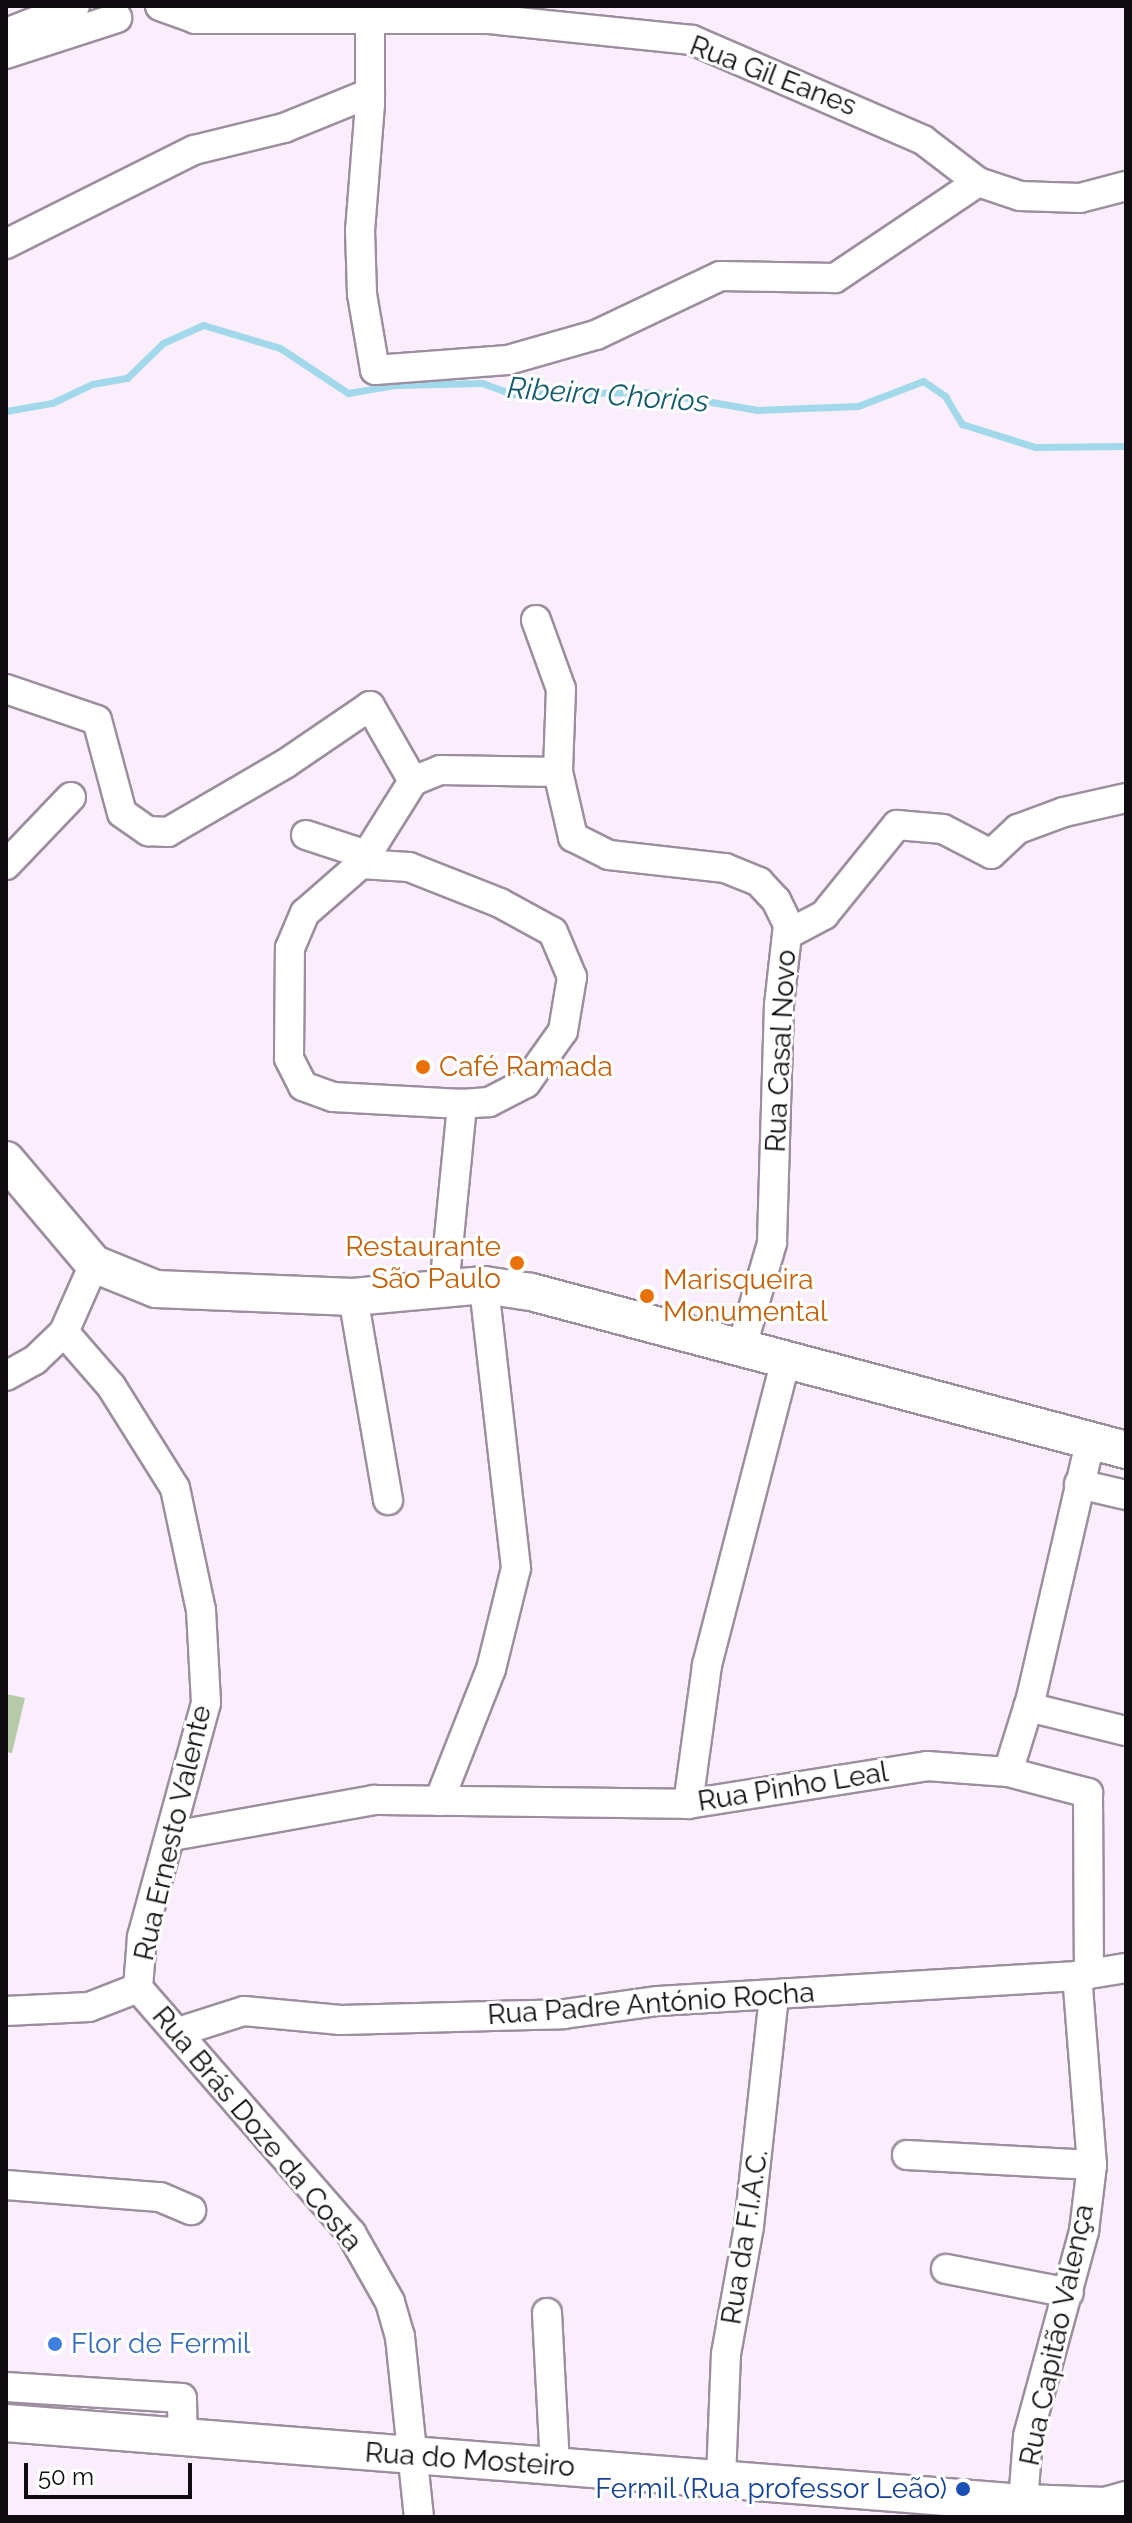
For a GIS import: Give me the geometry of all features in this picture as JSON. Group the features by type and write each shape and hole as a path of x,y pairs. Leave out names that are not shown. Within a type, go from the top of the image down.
{"main road":[{"path":"6,1160 94,1264 156,1289 353,1297 484,1285 531,1292 742,1346 1090,1443 1126,1450"},
{"name":"Rua do Mosteiro","path":"6,2423 1023,2503 1061,2511 1126,2500"}],"street":[{"path":"6,33 75,6"},
{"path":"6,54 110,12 135,21 159,6"},
{"name":"Rua Gil Eanes","path":"159,6 195,19 370,16 489,19 692,40 923,140 978,182 1020,196 1080,198 1126,186"},
{"path":"370,16 370,93 360,230 362,294 375,370 508,360 596,335 720,276 835,278 978,182"},
{"path":"6,244 194,150 284,128 370,93"},
{"path":"306,835 364,859 409,867 500,903 553,932 572,977 563,1031 526,1083 489,1102 462,1104 333,1097 303,1086 289,1058 290,948 305,913 364,859 413,781 440,770 558,772 561,689 536,620"},
{"path":"6,689 97,720 122,813 148,831 168,832 285,764 370,706 413,781"},
{"name":"Rua Casal Novo","path":"558,772 573,837 609,855 725,868 759,882 776,900 788,934 779,1005 772,1243 742,1346"},
{"path":"6,865 71,797"},
{"path":"788,934 824,915 897,825 943,829 991,854 1018,829 1064,812 1126,798"},
{"path":"444,1289 462,1104"},
{"path":"6,1376 35,1360 64,1332 94,1264"},
{"path":"439,1801 491,1669 516,1568 484,1285"},
{"path":"353,1297 388,1500"},
{"name":"Rua Ernesto Valente","path":"64,1332 111,1386 175,1488 201,1610 206,1703 142,1937 138,1988"},
{"path":"688,1804 707,1665 786,1359"},
{"path":"1008,1772 1028,1707 1090,1443"},
{"path":"1079,1484 1126,1495"},
{"path":"1028,1707 1126,1731"},
{"name":"Rua Pinho Leal","path":"172,1836 374,1800 688,1804 927,1766 1008,1772 1088,1793 1083,1975"},
{"name":"Rua Padre António Rocha","path":"178,2032 244,2011 341,2020 564,2014 658,2001 1083,1975 1126,1968"},
{"name":"Rua Capitão Valença","path":"1023,2503 1028,2436 1069,2293 1092,2165 1083,1975"},
{"path":"6,2011 89,2007 138,1988"},
{"name":"Rua Brás Doze da Costa","path":"138,1988 351,2233 390,2302 400,2337 419,2517"},
{"name":"Rua da F.I.A.C.","path":"721,2478 726,2354 749,2226 774,1996"},
{"path":"907,2155 1092,2165"},
{"path":"6,2185 160,2197 191,2210"},
{"path":"946,2269 1069,2293"},
{"path":"547,2313 555,2465"},
{"path":"6,2387 182,2398 183,2437"}],"green space":[{"path":"6,1694 25,1698 12,1753 6,1752"}],"waterway":[{"name":"Ribeira Chorios","path":"6,411 52,403 92,384 127,378 163,343 203,325 280,348 348,393 396,385 482,383 513,394 654,392 757,410 858,406 923,381 945,396 962,424 1035,447 1126,446"}],"place":[{"name":"Café Ramada","path":"423,1067"},
{"name":"Restaurante São Paulo","path":"517,1263"},
{"name":"Marisqueira Monumental","path":"647,1296"},
{"name":"Flor de Fermil","path":"55,2344"},
{"name":"Fermil (Rua professor Leão)","path":"963,2489"}]}
